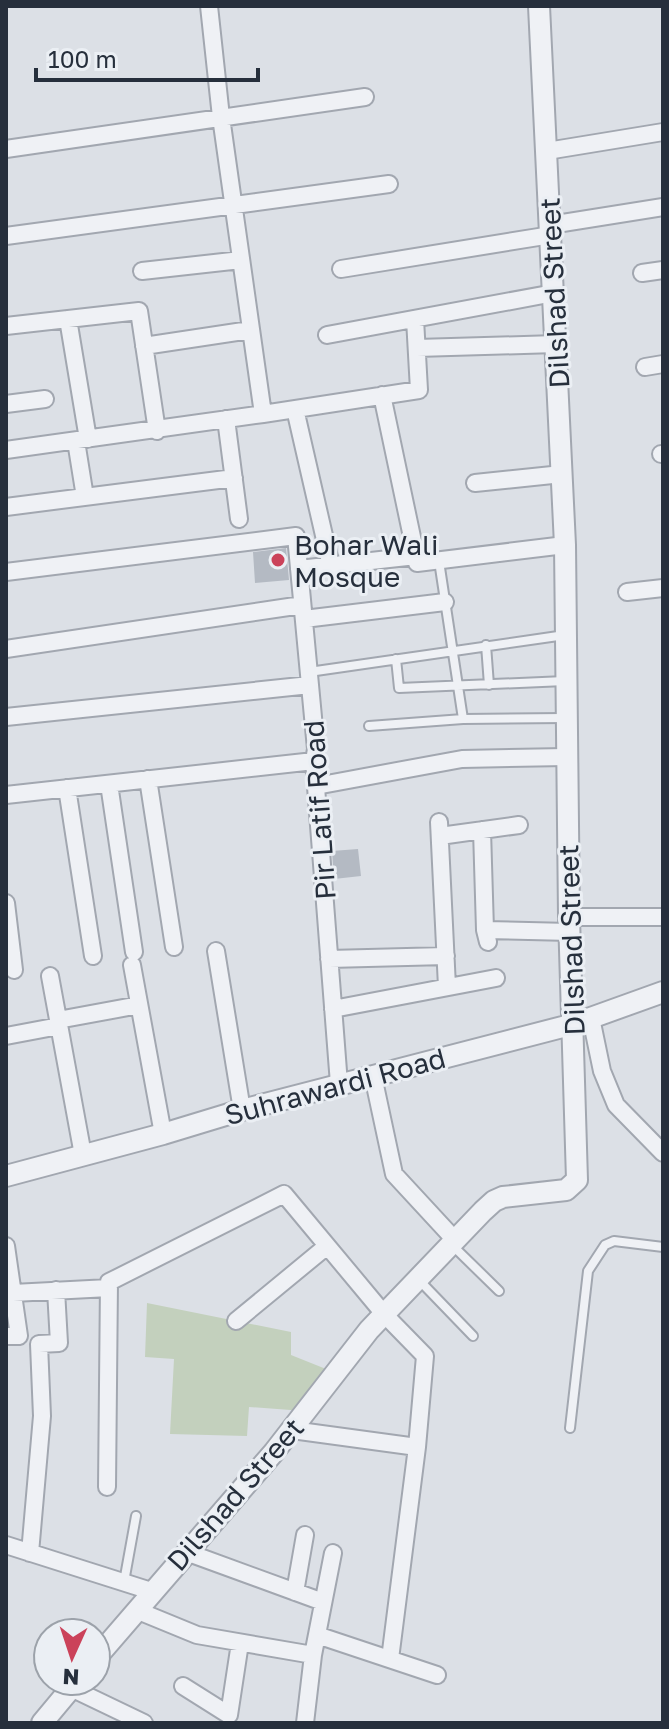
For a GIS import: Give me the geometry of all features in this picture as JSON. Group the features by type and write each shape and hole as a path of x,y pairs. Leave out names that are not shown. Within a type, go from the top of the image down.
{"street":[{"path":"209,6 221,117 263,414"},
{"name":"Dilshad Street","path":"112,1639 292,1430 369,1330 494,1201 516,1194 566,1190 577,1180 582,1021 570,925 565,545 539,6"},
{"path":"6,149 365,97"},
{"path":"547,151 663,132"},
{"path":"6,236 389,184"},
{"path":"341,269 663,207"},
{"path":"142,271 241,260"},
{"path":"642,273 663,270"},
{"path":"327,335 554,293"},
{"path":"6,326 139,311 157,431"},
{"path":"68,319 82,440 85,497"},
{"path":"6,450 157,431 419,390 415,319"},
{"path":"144,346 250,330"},
{"path":"417,348 556,344"},
{"path":"645,367 663,364"},
{"path":"382,395 417,563 565,545"},
{"path":"6,404 45,399"},
{"path":"295,409 331,566"},
{"path":"226,419 239,519"},
{"path":"475,483 562,474"},
{"path":"6,507 234,478"},
{"name":"Pir Latif Road","path":"6,572 296,536 316,749 314,761 339,1084"},
{"path":"299,569 416,556"},
{"path":"627,592 663,588"},
{"path":"6,649 303,612 445,602"},
{"path":"6,717 309,678"},
{"path":"316,786 462,759 566,757"},
{"path":"6,795 314,761"},
{"path":"148,779 174,947"},
{"path":"109,784 139,1005 163,1134"},
{"path":"67,788 93,956"},
{"path":"447,987 440,829 482,830 519,825"},
{"path":"482,830 486,936 663,917"},
{"path":"6,903 14,970"},
{"path":"216,951 242,1110"},
{"path":"329,959 446,956"},
{"path":"50,976 83,1155"},
{"path":"333,1009 496,978"},
{"name":"Suhrawardi Road","path":"6,1176 242,1110 582,1021 663,992"},
{"path":"6,1036 139,1005"},
{"path":"582,1021 616,1105 663,1153"},
{"path":"373,1076 394,1174 453,1242"},
{"path":"107,1487 109,1282 284,1194 384,1314 425,1356 417,1447 390,1659"},
{"path":"6,1246 13,1293 11,1310 19,1336 6,1336"},
{"path":"236,1321 327,1246"},
{"path":"13,1293 109,1288"},
{"path":"30,1553 42,1416 39,1344 59,1343 56,1290"},
{"path":"292,1430 417,1447"},
{"path":"295,1592 305,1535"},
{"path":"6,1545 151,1591"},
{"path":"186,1552 323,1602"},
{"path":"305,1723 313,1655 333,1553"},
{"path":"136,1610 197,1635 313,1655"},
{"path":"317,1635 437,1675"},
{"path":"183,1686 229,1715 240,1643"},
{"path":"42,1723 63,1697"},
{"path":"97,1697 144,1723"},
{"path":"235,1722 242,1723"}],"lane":[{"path":"438,560 463,719"},
{"path":"309,678 396,659 566,635"},
{"path":"486,645 489,685"},
{"path":"396,659 399,688 566,681"},
{"path":"369,726 463,719 566,718"},
{"path":"570,1428 588,1271 605,1245 614,1241 663,1247"},
{"path":"453,1242 499,1291"},
{"path":"418,1279 473,1336"},
{"path":"124,1583 136,1516"}],"green space":[{"path":"147,1303 291,1332 291,1355 336,1373 304,1411 249,1407 247,1436 170,1434 174,1359 145,1357"}],"building":[{"path":"286,548 289,580 255,583 253,552"},
{"path":"358,849 361,876 334,879 332,851"}],"place":[{"name":"Bohar Wali Mosque","path":"278,560"}]}
